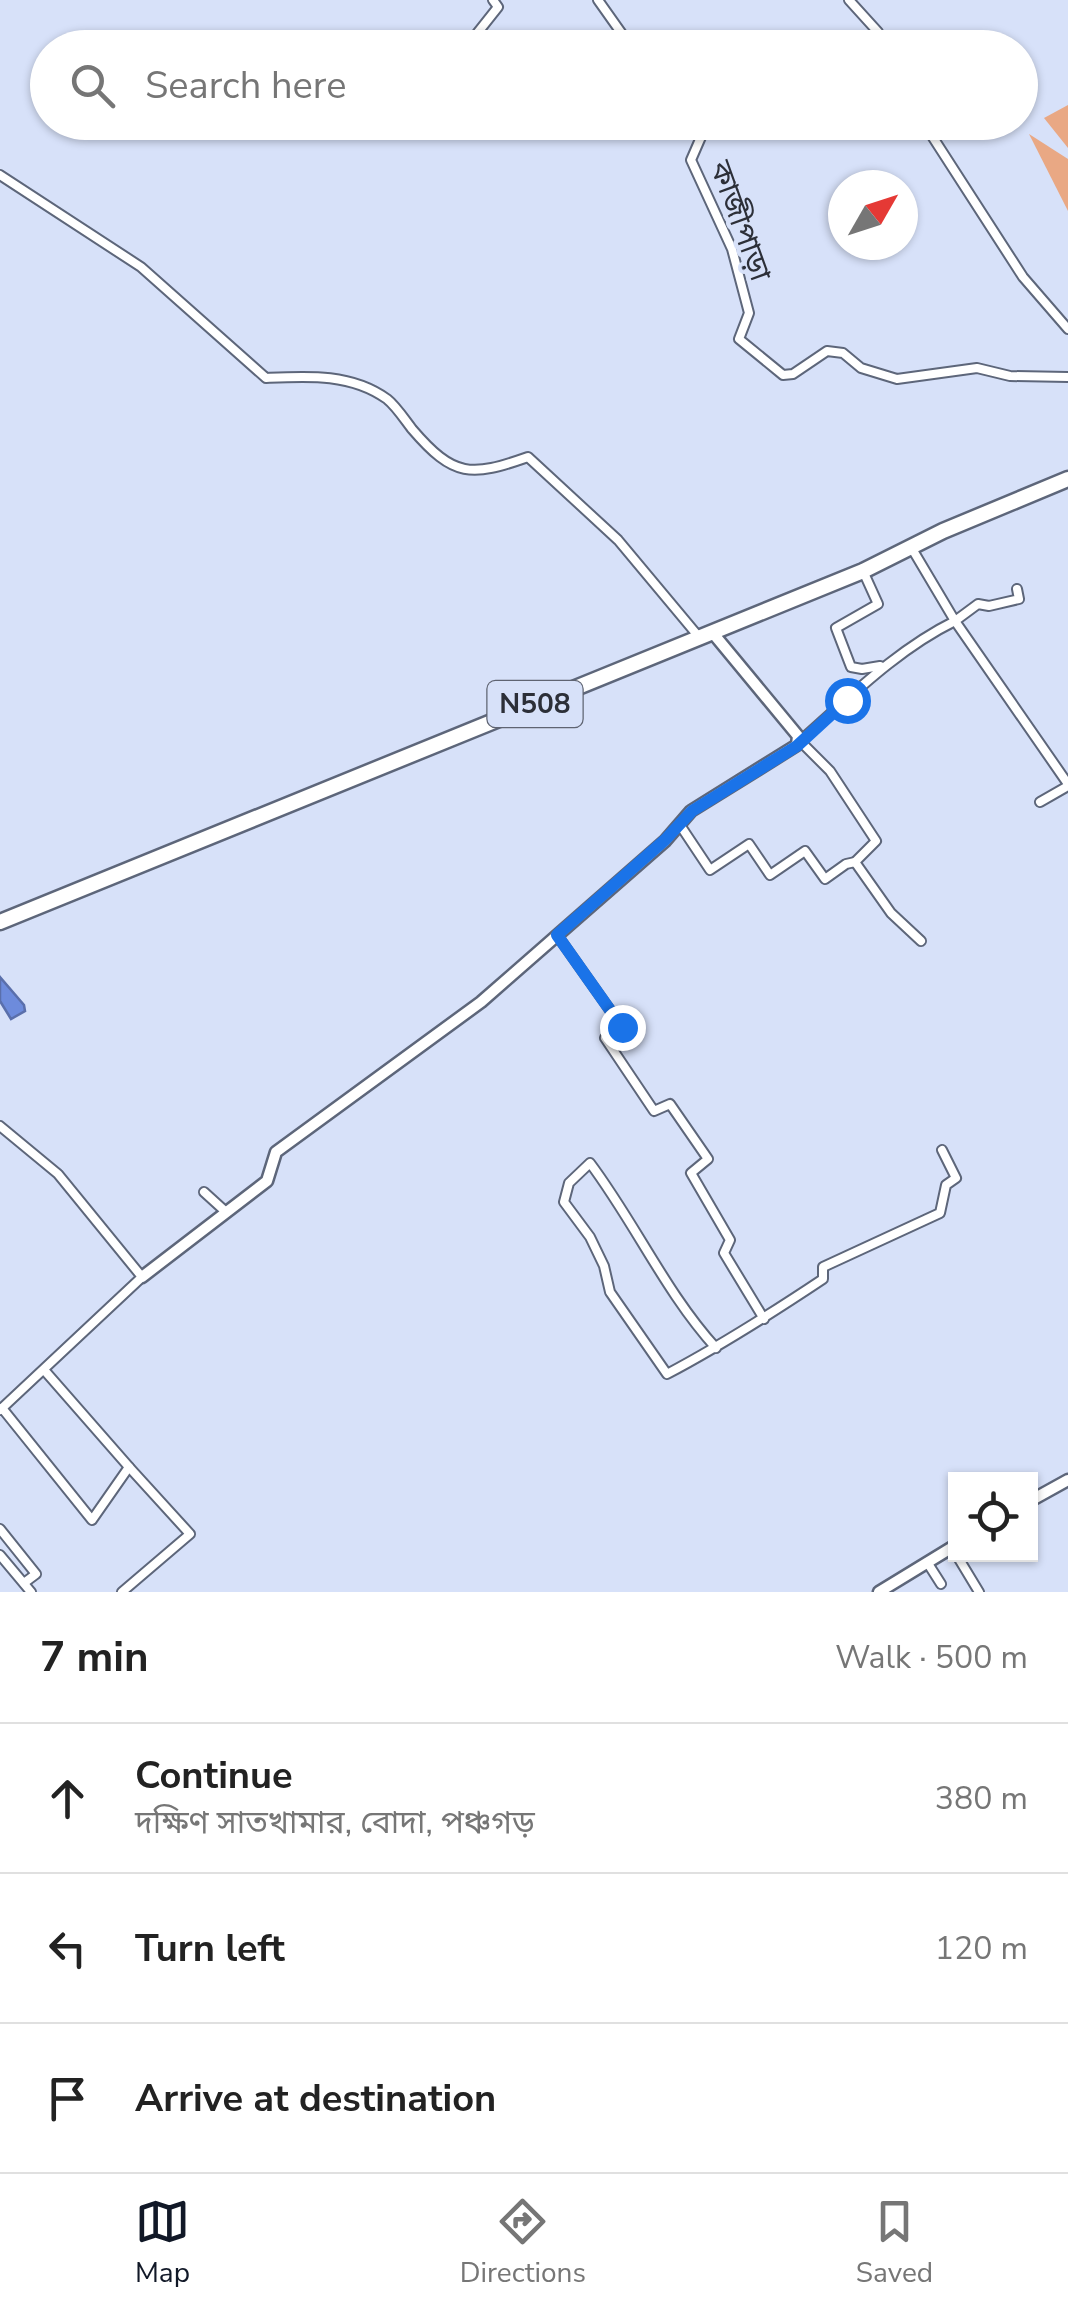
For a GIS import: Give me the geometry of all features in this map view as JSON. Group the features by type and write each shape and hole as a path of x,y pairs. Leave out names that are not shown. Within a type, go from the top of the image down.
{"highway":[{"name":"N508","path":"0,922 863,571 1068,480"}],"street":[{"path":"480,30 498,7 493,0"},
{"path":"598,0 619,30"},
{"path":"848,0 876,30"},
{"name":"কাজীপাড়া","path":"701,140 691,160 732,249 749,313 740,340 783,376 793,374 827,351 843,352 861,368 897,379 976,368 1010,376 1068,377"},
{"path":"934,140 1023,276 1068,329"},
{"path":"0,175 141,267 266,378 322,375 381,396 426,445 462,470 489,471 528,457 618,540 830,771 876,841 855,862 826,879 805,851 770,875 749,844 710,870 680,825"},
{"path":"912,546 954,621 1068,785 1040,802"},
{"path":"863,571 878,604 836,628 851,667 880,666"},
{"path":"129,1467 92,1520 1,1409 142,1277 267,1181 276,1152 482,1002 692,811 800,741 922,637 978,604 989,606 1019,599 1017,589"},
{"path":"855,862 891,913 921,942"},
{"path":"557,935 622,1027 606,1038 654,1111 670,1104 708,1160 690,1173 730,1240 724,1253 764,1319"},
{"path":"0,1126 58,1174 142,1277"},
{"path":"716,1348 691,1320 620,1202 590,1163 570,1183 564,1202 590,1237 604,1266 610,1292 667,1374 716,1348 764,1319 823,1279 823,1267 940,1213 946,1185 956,1178 942,1150"},
{"path":"204,1192 226,1212"},
{"path":"45,1371 190,1534 122,1592"},
{"path":"1038,1497 1068,1480"},
{"path":"0,1529 36,1574 24,1583"},
{"path":"879,1592 895,1588 927,1562 948,1553"},
{"path":"0,1554 31,1592"},
{"path":"927,1562 941,1584"},
{"path":"961,1562 979,1592"}],"shaded area":[{"path":"1068,105 1068,148 1044,118"},
{"path":"1032,140 1068,159 1068,211"}],"water":[{"path":"0,977 24,1005 25,1011 11,1019 0,1001"}],"route":[{"path":"622,1027 557,935 665,840 692,811 797,746 847,700"}]}
